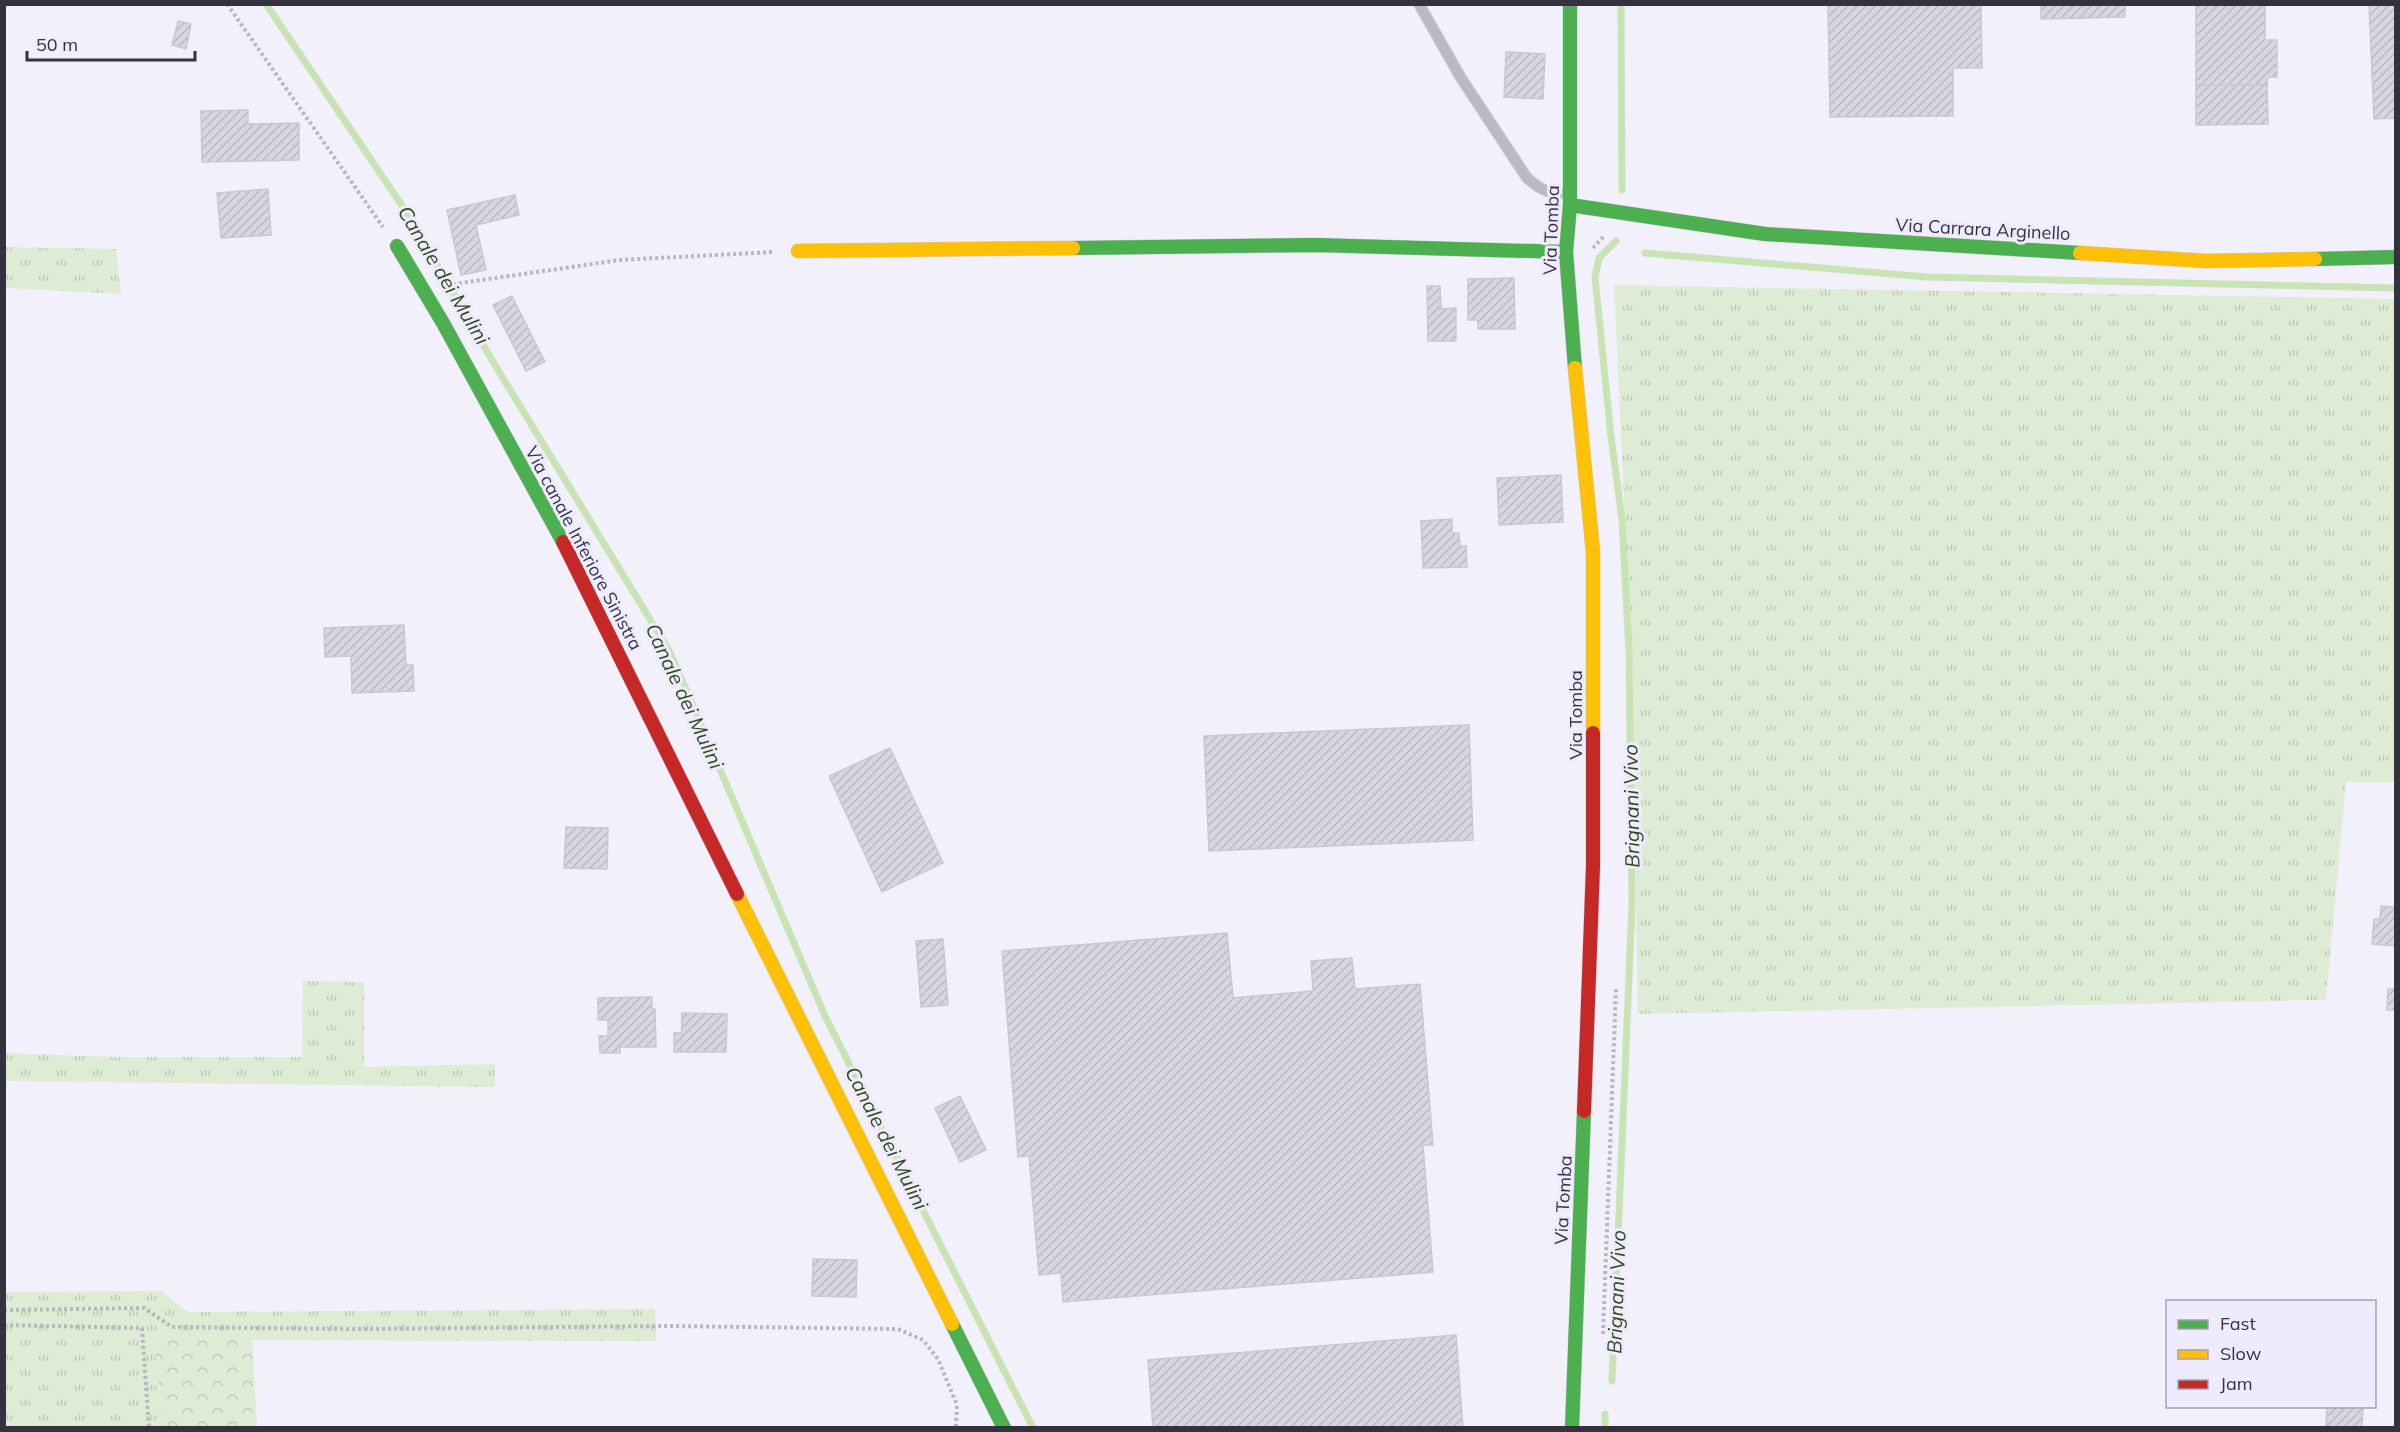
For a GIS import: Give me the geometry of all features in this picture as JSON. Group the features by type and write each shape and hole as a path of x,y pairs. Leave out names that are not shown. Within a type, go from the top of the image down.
{"street":[{"name":"Via Tomba","path":"1570,4 1570,199 1566,252 1568,300 1593,552 1593,866 1572,1428"},
{"name":"Via Carrara Arginello","path":"1570,199 1777,235 2206,261 2396,257"},
{"path":"798,251 1316,245 1566,252"},
{"name":"Via canale Inferiore Sinistra","path":"397,246 449,334 580,574 788,999 1004,1428"}],"lane":[{"path":"1419,4 1461,78 1527,178 1540,190 1570,199"}],"path":[{"path":"227,4 397,246"},
{"path":"436,287 620,260 798,251"},
{"path":"4,1310 144,1308 172,1327 355,1329 669,1326 898,1329 923,1340 938,1359 957,1405 956,1428"},
{"path":"4,1325 142,1328 149,1428"}],"green space":[{"path":"5,247 116,249 121,294 5,288"},
{"path":"1614,285 2395,299 2395,782 2346,782 2326,1000 1638,1014 1631,650"},
{"path":"303,981 364,982 364,1067 495,1064 495,1087 5,1081 5,1053 116,1057 302,1057"},
{"path":"161,1291 188,1312 655,1309 656,1341 252,1340 153,1334 164,1427 5,1427 4,1292"},
{"path":"153,1334 252,1340 257,1427 164,1427"}],"building":[{"path":"1828,4 1981,4 1982,68 1953,68 1953,116 1830,117"},
{"path":"2041,4 2085,4 2085,18 2041,19"},
{"path":"2085,4 2125,4 2125,17 2085,18"},
{"path":"2196,4 2265,4 2265,40 2277,40 2277,77 2268,77 2267,85 2196,85"},
{"path":"2369,4 2396,4 2396,118 2374,119"},
{"path":"178,21 191,24 186,49 172,45"},
{"path":"1506,52 1545,54 1543,99 1504,97"},
{"path":"2196,85 2267,85 2268,124 2196,125"},
{"path":"248,110 248,124 299,123 299,160 202,162 201,111"},
{"path":"268,189 271,235 221,238 217,193"},
{"path":"515,195 519,215 476,225 486,270 461,275 447,210"},
{"path":"1514,278 1515,329 1478,329 1478,320 1468,320 1468,279"},
{"path":"1427,286 1440,286 1441,309 1456,308 1456,341 1428,341"},
{"path":"512,296 545,362 526,371 493,305"},
{"path":"1561,475 1563,522 1499,525 1497,478"},
{"path":"1452,519 1452,533 1459,533 1460,546 1466,546 1467,567 1423,568 1421,521"},
{"path":"404,625 406,665 413,665 414,691 352,693 351,656 325,657 324,628"},
{"path":"1469,725 1473,840 1209,851 1204,736"},
{"path":"890,748 943,863 882,892 829,776"},
{"path":"566,827 608,828 607,869 564,868"},
{"path":"2381,906 2396,907 2396,946 2372,944 2374,919 2380,919"},
{"path":"1227,933 1233,998 1313,991 1311,961 1352,958 1355,989 1420,984 1433,1145 1423,1145 1433,1272 1063,1302 1061,1273 1039,1275 1029,1156 1018,1157 1002,951"},
{"path":"943,939 948,1005 921,1007 916,941"},
{"path":"2388,989 2396,989 2396,1010 2387,1010"},
{"path":"652,997 652,1009 655,1009 656,1047 620,1047 620,1053 600,1053 599,1036 608,1036 608,1020 598,1020 598,998"},
{"path":"682,1013 727,1014 726,1052 681,1052"},
{"path":"674,1033 682,1033 681,1052 674,1052"},
{"path":"960,1096 986,1150 960,1162 935,1108"},
{"path":"813,1259 857,1260 856,1297 812,1296"},
{"path":"1456,1335 1463,1428 1153,1428 1148,1360"},
{"path":"2327,1408 2363,1408 2362,1428 2326,1428"}],"waterway":[{"name":"Canale dei Mulini","path":"266,4 407,213 495,365 670,652 825,1016 1033,1428"},
{"path":"1621,4 1622,190"},
{"name":"Brignani Vivo","path":"1612,1381 1632,904 1629,651 1622,519 1611,437 1595,277 1599,258 1616,241"},
{"path":"1645,253 1927,277 2396,288"},
{"name":"Brignani Vivo","path":"1605,1414 1605,1428"}],"traffic: fast":[{"path":"1570,4 1570,205 1566,252 1575,368"},
{"path":"1570,205 1765,234 2080,253"},
{"path":"1073,248 1316,245 1566,252"},
{"path":"397,246 443,323 563,542"},
{"path":"2315,259 2396,257"},
{"path":"1572,1428 1584,1111"},
{"path":"952,1324 1004,1428"}],"traffic: slow":[{"path":"798,251 1073,248"},
{"path":"2080,253 2206,261 2315,259"},
{"path":"1575,368 1593,552 1593,733"},
{"path":"737,894 952,1324"}],"traffic: jam":[{"path":"563,542 737,894"},
{"path":"1584,1111 1593,866 1593,733"}]}
